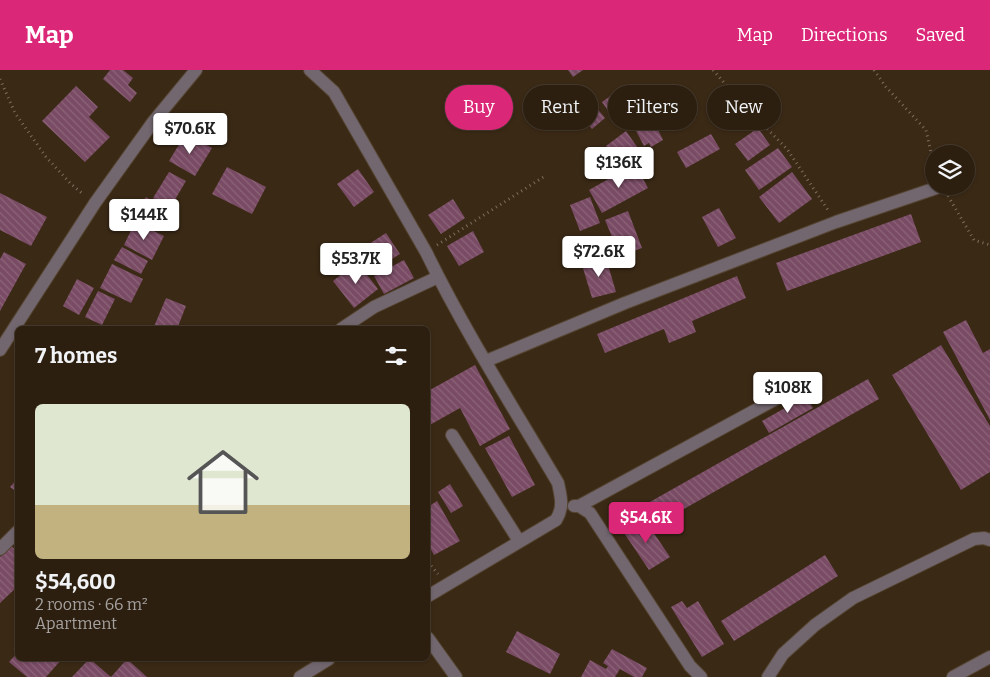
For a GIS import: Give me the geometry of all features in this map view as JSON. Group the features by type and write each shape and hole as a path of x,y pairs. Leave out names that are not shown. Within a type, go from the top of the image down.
{"street":[{"path":"15,326 94,203 153,122 196,70"},
{"path":"310,70 334,92 486,361 558,483 562,504 556,520 430,595"},
{"path":"486,361 625,304 836,222 928,195"},
{"path":"346,326 374,307 438,277"},
{"path":"0,350 15,327"},
{"path":"579,506 796,388"},
{"path":"452,435 519,542"},
{"path":"562,504 579,506 590,513 690,666 701,677"},
{"path":"0,549 15,534"},
{"path":"768,677 783,654 815,625 853,598 974,539 984,538 990,540"},
{"path":"430,641 456,677"},
{"path":"953,677 990,657"},
{"path":"300,677 326,661"}],"path":[{"path":"714,70 740,101 787,149 836,222"},
{"path":"874,70 886,87 926,130 929,145"},
{"path":"0,78 15,113 46,157 72,184 94,203"},
{"path":"426,252 545,176"},
{"path":"947,195 974,240 990,245"}],"building":[{"path":"110,70 123,70 133,78 128,85 137,93 130,102 103,79"},
{"path":"568,70 583,70 573,77"},
{"path":"76,86 98,107 89,117 110,137 85,162 42,121"},
{"path":"608,98 608,111 602,102"},
{"path":"598,110 605,118 598,124"},
{"path":"636,130 658,130 663,140 651,147 649,143 644,146"},
{"path":"755,130 759,130 770,145 748,161 735,144"},
{"path":"626,131 640,151 621,165 606,146"},
{"path":"186,133 212,148 195,176 169,161"},
{"path":"711,134 720,149 686,168 677,152"},
{"path":"778,148 792,167 759,190 745,170"},
{"path":"635,164 648,188 602,213 589,190"},
{"path":"227,167 266,187 252,214 212,194"},
{"path":"358,169 374,192 354,207 337,184"},
{"path":"169,172 186,181 170,208 153,198"},
{"path":"792,172 812,199 779,223 759,197"},
{"path":"0,193 47,217 31,246 0,230"},
{"path":"146,197 170,212 158,229 135,214"},
{"path":"590,197 600,223 580,231 570,205"},
{"path":"453,199 465,218 441,234 428,215"},
{"path":"719,208 736,238 718,247 702,217"},
{"path":"628,211 642,248 620,256 605,220"},
{"path":"911,214 921,242 787,291 776,263"},
{"path":"135,222 164,236 152,260 124,245"},
{"path":"473,231 484,252 459,266 447,246"},
{"path":"386,233 400,254 371,272 358,251"},
{"path":"122,247 148,261 141,274 114,260"},
{"path":"4,252 26,264 0,311 0,259"},
{"path":"606,258 616,292 592,298 582,265"},
{"path":"404,260 414,278 384,294 374,276"},
{"path":"357,262 378,289 354,308 333,281"},
{"path":"112,264 143,279 131,303 100,288"},
{"path":"737,276 746,298 692,321 696,332 669,343 664,329 605,353 597,334"},
{"path":"77,279 94,288 79,315 63,306"},
{"path":"98,291 115,299 102,325 85,317"},
{"path":"166,298 186,306 178,326 154,326"},
{"path":"966,320 983,353 990,349 990,420 943,332"},
{"path":"941,345 990,426 990,472 961,490 892,375"},
{"path":"475,365 510,429 480,446 460,408 430,425 430,390"},
{"path":"868,379 879,399 659,523 648,503"},
{"path":"806,396 813,408 769,433 762,421"},
{"path":"509,436 535,485 512,497 485,448"},
{"path":"15,481 15,491 10,487"},
{"path":"450,484 463,506 451,513 438,492"},
{"path":"437,501 460,541 434,555 430,548 430,506"},
{"path":"643,517 670,557 649,570 622,530"},
{"path":"11,546 15,549 15,589 0,603 0,557"},
{"path":"825,555 838,576 734,641 721,621"},
{"path":"682,601 687,608 698,601 724,644 702,657 671,607"},
{"path":"517,631 560,654 550,674 506,652"},
{"path":"612,649 647,668 642,677 634,677 620,669 615,677 581,677 590,660 606,669 608,666 603,663"},
{"path":"15,655 15,661 60,661 46,677 27,677 9,662"},
{"path":"87,661 92,661 111,677 72,677"},
{"path":"125,661 129,661 147,677 111,677"}]}
